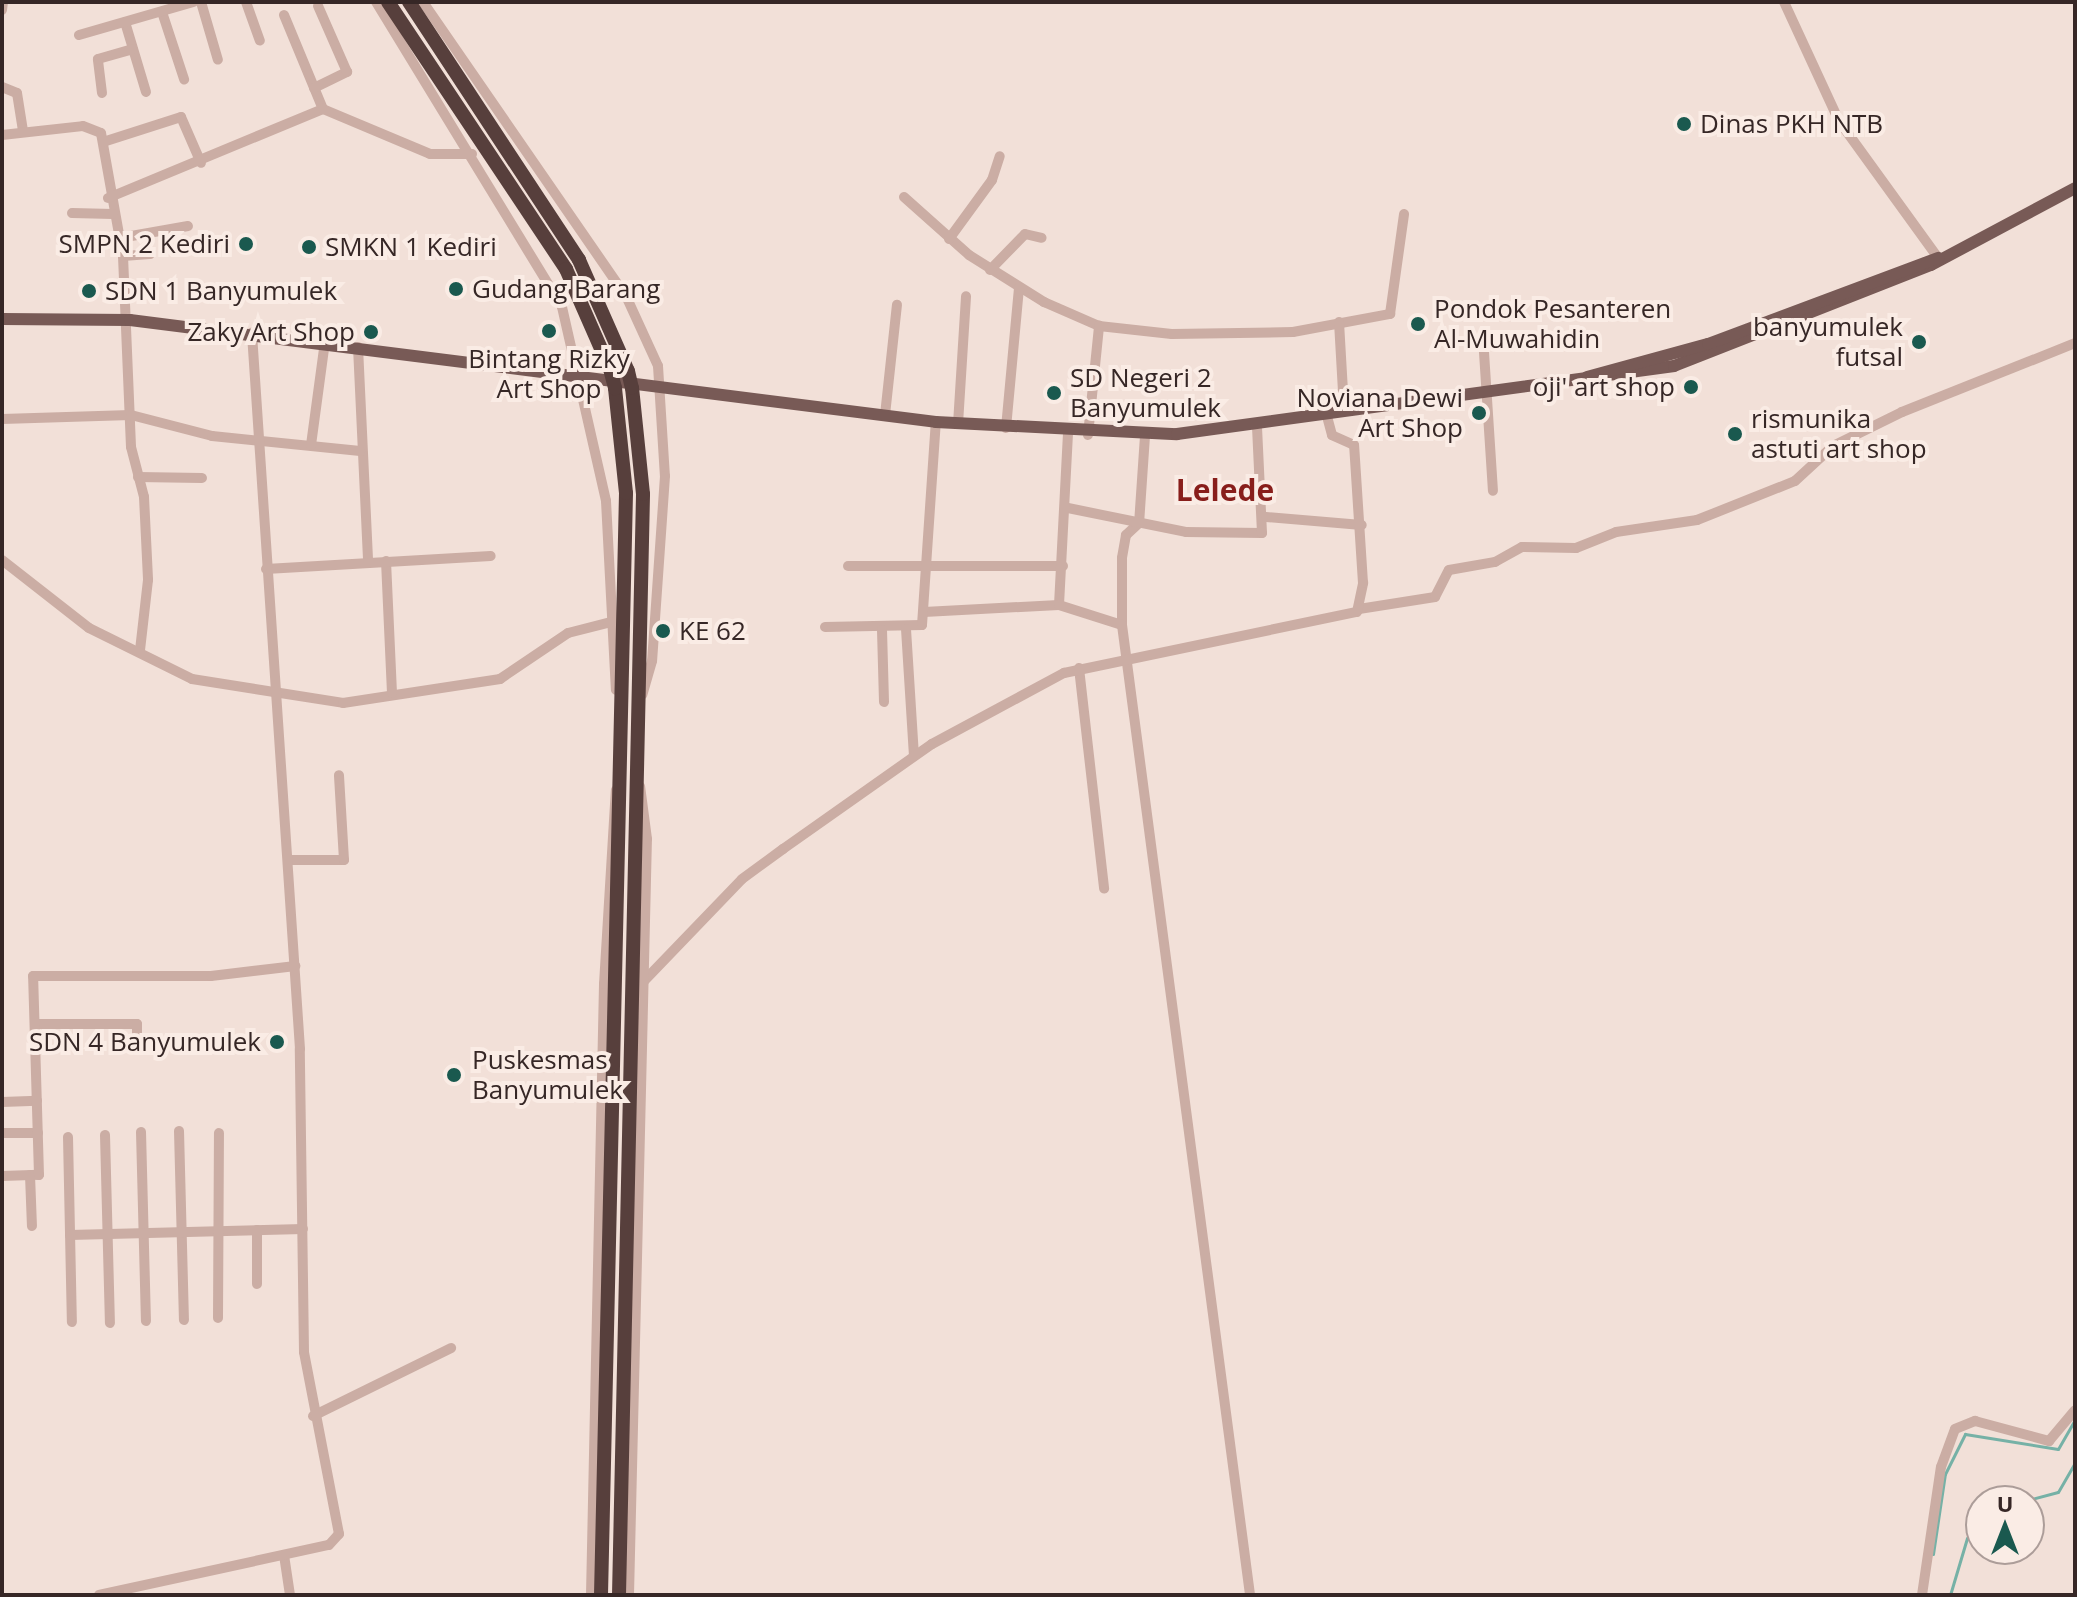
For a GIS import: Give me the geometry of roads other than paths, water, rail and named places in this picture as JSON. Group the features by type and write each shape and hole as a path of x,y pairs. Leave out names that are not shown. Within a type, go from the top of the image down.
{"highway":[{"path":"388,2 566,269 610,369 626,468 601,1595"},
{"path":"409,2 579,260 628,371 632,388 643,479 619,1595"}],"main road":[{"path":"2,319 130,320 325,342 663,390 936,422 1068,434 1145,436 1257,425 1344,409 1567,386 1672,361 1938,258 2075,188"}],"street":[{"path":"2,10 3,2"},
{"path":"79,35 193,2"},
{"path":"201,2 218,60"},
{"path":"246,2 260,41"},
{"path":"376,2 556,293 580,376 606,501 611,622 620,707"},
{"path":"423,2 626,296 663,390 657,609 639,701"},
{"path":"1784,2 1799,48 1839,121 1938,258"},
{"path":"314,88 347,72 318,6"},
{"path":"162,12 184,79"},
{"path":"284,15 323,109 430,154 472,154"},
{"path":"125,22 146,92"},
{"path":"102,93 98,59 133,49"},
{"path":"2,87 17,93 23,132"},
{"path":"108,198 201,163 323,109"},
{"path":"103,142 182,117 201,163"},
{"path":"2,135 94,126 103,142 108,198 120,238 130,320 131,415 148,574 140,650"},
{"path":"949,239 993,179 1000,156"},
{"path":"904,197 949,239 990,270 1019,288 1099,326 1242,334 1392,313 1404,214"},
{"path":"72,213 113,214"},
{"path":"120,238 188,226"},
{"path":"990,270 1025,234 1042,238"},
{"path":"123,256 150,254"},
{"path":"1006,428 1019,288"},
{"path":"958,424 966,296"},
{"path":"885,415 897,305"},
{"path":"1339,322 1344,409"},
{"path":"1088,435 1099,326"},
{"path":"99,1595 284,1555 339,1536 313,1416 303,1229 295,966 256,442 252,333"},
{"path":"1483,337 1493,491"},
{"path":"311,445 325,342"},
{"path":"644,981 742,879 914,756 1079,668 1359,609 1435,597 1449,570 1495,562 1522,547 1576,548 1616,532 1697,520 1775,491 1833,446 1881,422 2075,343"},
{"path":"358,347 360,451 368,562"},
{"path":"1326,413 1332,435 1354,443 1362,525 1363,566 1359,609"},
{"path":"2,419 131,415 256,442 360,451"},
{"path":"825,627 882,630 922,625 936,422"},
{"path":"1068,508 1139,523 1250,535 1264,531 1266,517 1257,425"},
{"path":"1059,605 1068,508 1068,434"},
{"path":"1145,436 1139,523 1124,544 1122,625 1250,1595"},
{"path":"138,477 202,478"},
{"path":"1266,517 1362,525"},
{"path":"266,569 491,556"},
{"path":"2,560 89,628 199,681 275,687 343,703 392,693 500,679 568,633 611,622"},
{"path":"386,561 392,693"},
{"path":"848,566 1063,566"},
{"path":"924,612 1059,605 1122,625"},
{"path":"906,629 914,756"},
{"path":"882,630 884,702"},
{"path":"1079,668 1104,889"},
{"path":"288,860 344,860 339,775"},
{"path":"629,1595 647,839 638,780"},
{"path":"591,1595 607,892 619,783"},
{"path":"2,1176 39,1175 33,976 211,976 295,966"},
{"path":"35,1024 137,1024 137,1047 166,1047"},
{"path":"2,1102 37,1101"},
{"path":"179,1131 184,1320"},
{"path":"141,1132 146,1321"},
{"path":"2,1133 38,1133"},
{"path":"218,1318 219,1133"},
{"path":"105,1135 110,1323"},
{"path":"68,1137 72,1322"},
{"path":"30,1175 32,1226"},
{"path":"70,1235 303,1229"},
{"path":"257,1230 257,1284"},
{"path":"313,1416 451,1348"},
{"path":"1922,1595 1941,1467 1955,1429 1975,1421 2049,1441 2075,1410"},
{"path":"284,1555 290,1595"}],"waterway":[{"path":"1933,1554 1945,1474 1965,1434 2058,1449 2075,1420"},
{"path":"2045,1495 2058,1492 2075,1463"},
{"path":"1950,1595 1965,1545"}],"place":[{"name":"Dinas PKH NTB","path":"1684,124"},
{"name":"SMPN 2 Kediri","path":"246,244"},
{"name":"SMKN 1 Kediri","path":"309,247"},
{"name":"Gudang Barang","path":"456,289"},
{"name":"SDN 1 Banyumulek","path":"89,291"},
{"name":"Pondok Pesanteren Al-Muwahidin","path":"1418,324"},
{"name":"Bintang Rizky Art Shop","path":"549,331"},
{"name":"Zaky Art Shop","path":"371,332"},
{"name":"banyumulek futsal","path":"1919,342"},
{"name":"oji' art shop","path":"1691,387"},
{"name":"SD Negeri 2 Banyumulek","path":"1054,393"},
{"name":"Noviana Dewi Art Shop","path":"1479,413"},
{"name":"rismunika astuti art shop","path":"1735,434"},
{"name":"KE 62","path":"663,631"},
{"name":"SDN 4 Banyumulek","path":"277,1042"},
{"name":"Puskesmas Banyumulek","path":"454,1075"}],"district":[{"name":"Lelede","path":"1225,490"}]}
